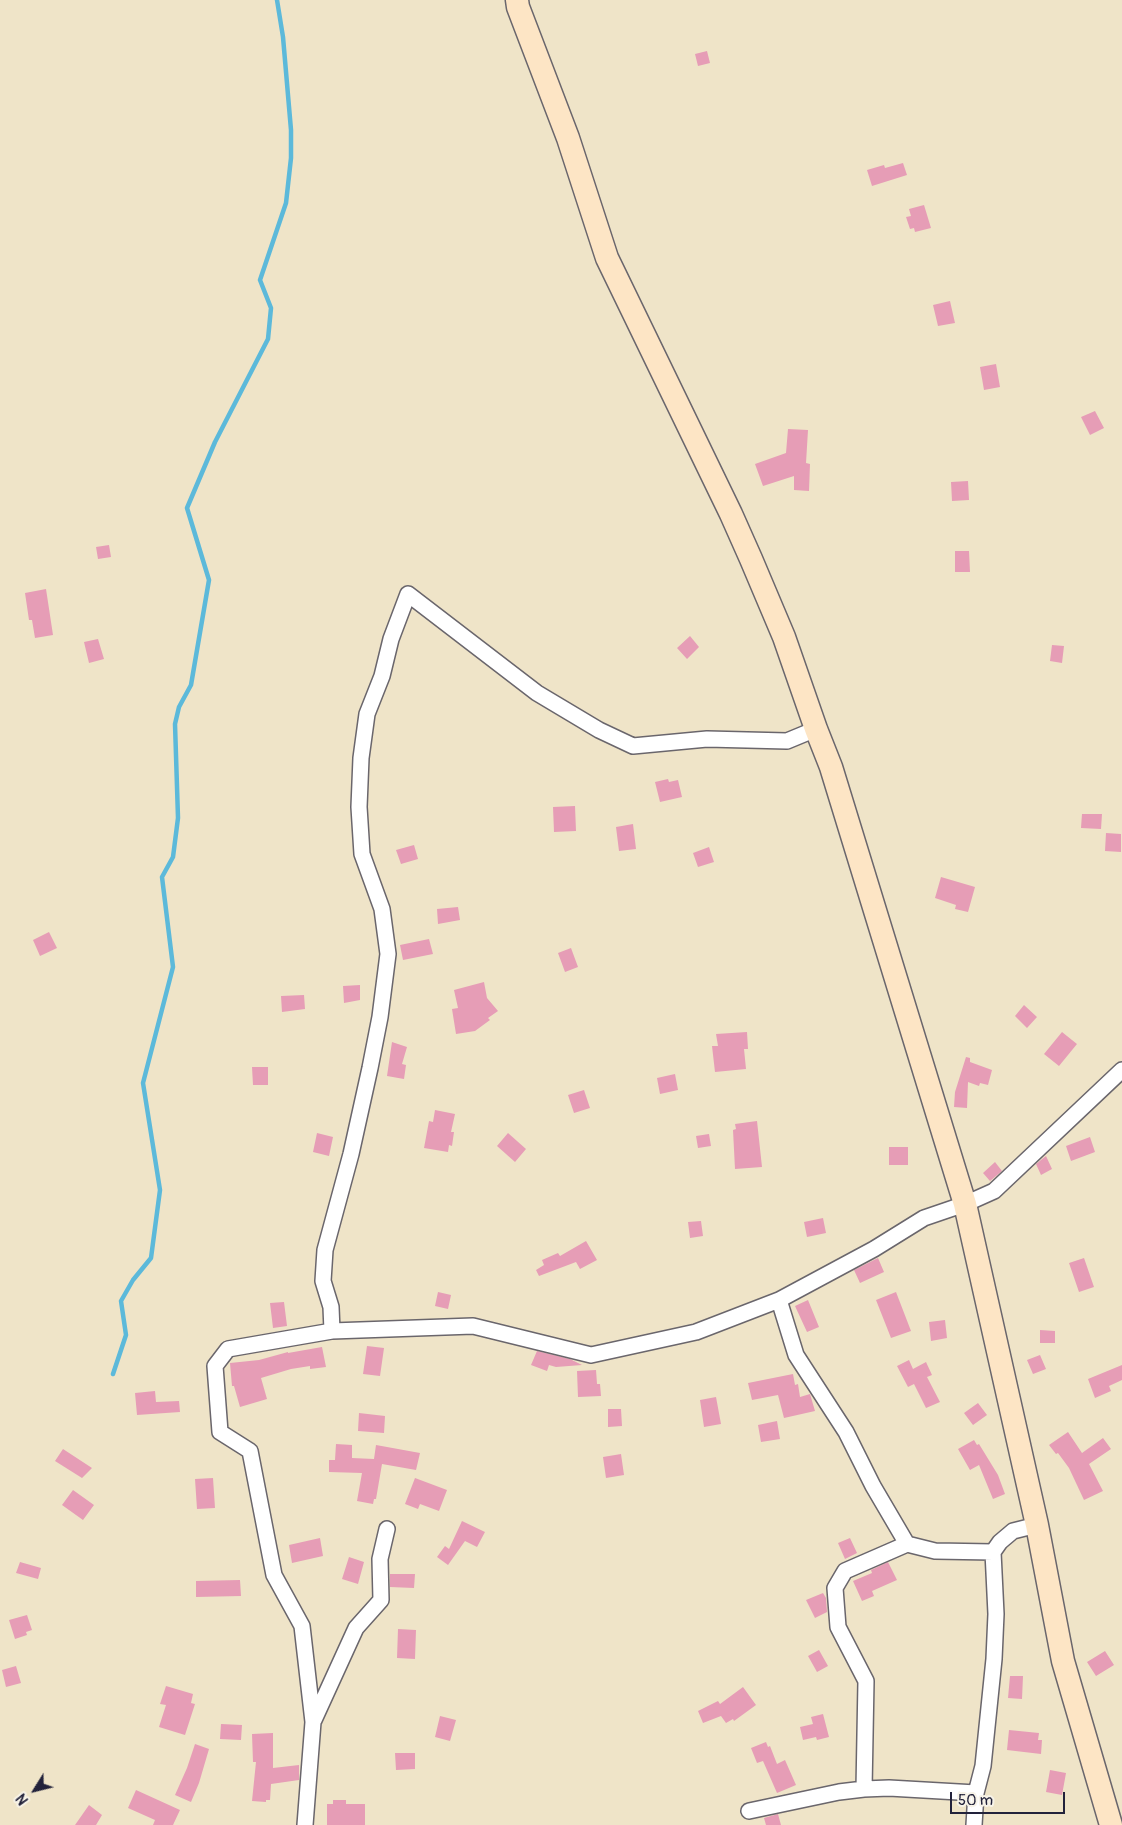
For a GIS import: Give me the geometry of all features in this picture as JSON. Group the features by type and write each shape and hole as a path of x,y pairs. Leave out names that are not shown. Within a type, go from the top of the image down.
{"street":[{"path":"517,0 568,138 607,258 739,532 784,637 831,767 966,1204 1037,1525 1063,1661 1111,1825"},
{"path":"332,1331 331,1307 323,1281 325,1250 351,1154 370,1068 380,1017 388,954 382,909 362,854 359,806 360,758 367,714 382,676 392,639 408,594 538,693 599,730 633,746 707,739 787,741 816,729"},
{"path":"305,1825 313,1722 302,1626 274,1575 250,1451 220,1432 215,1366 228,1348 332,1331 473,1326 591,1355 696,1332 779,1300 874,1249 924,1218 966,1204 994,1191 1122,1070"},
{"path":"779,1300 796,1356 846,1432 873,1486 907,1544"},
{"path":"974,1825 976,1793 982,1766 994,1659 996,1614 993,1552 1000,1542 1013,1531 1037,1525"},
{"path":"313,1722 356,1628 381,1600 380,1559 387,1529"},
{"path":"864,1789 866,1681 838,1627 835,1588 845,1570 907,1544 935,1551 993,1552"},
{"path":"749,1811 839,1792 864,1789 889,1788 976,1793"}],"building":[{"path":"707,51 710,63 698,66 695,54"},
{"path":"903,163 907,175 872,186 867,170 884,165 885,168"},
{"path":"924,205 931,228 915,232 914,228 910,229 906,217 911,216 909,209"},
{"path":"950,301 955,323 938,326 933,305"},
{"path":"996,364 1000,387 984,390 980,367"},
{"path":"1095,411 1104,428 1090,435 1081,417"},
{"path":"788,429 808,430 806,463 810,464 809,491 794,490 794,476 763,486 755,464 786,453"},
{"path":"968,481 969,500 952,501 951,482"},
{"path":"109,545 111,557 98,559 96,547"},
{"path":"955,551 969,551 970,572 955,572"},
{"path":"46,589 53,635 35,638 32,620 29,620 25,593"},
{"path":"690,636 699,647 687,659 677,648"},
{"path":"98,639 104,659 89,663 84,642"},
{"path":"1052,645 1064,646 1062,663 1050,661"},
{"path":"668,779 669,782 678,780 682,797 660,802 655,782"},
{"path":"575,806 576,831 554,832 553,807"},
{"path":"1082,814 1102,814 1101,829 1081,828"},
{"path":"633,824 636,849 619,851 616,827"},
{"path":"1106,833 1121,834 1121,852 1105,851"},
{"path":"414,845 418,859 401,864 396,850"},
{"path":"709,847 714,862 698,867 693,853"},
{"path":"941,877 975,887 968,912 955,909 956,905 935,898"},
{"path":"458,907 460,920 438,924 437,909"},
{"path":"49,932 57,948 40,956 33,940"},
{"path":"429,939 433,954 403,960 400,945"},
{"path":"571,948 578,967 565,972 558,953"},
{"path":"484,982 487,998 498,1011 488,1018 490,1020 475,1031 456,1034 452,1009 458,1008 454,990"},
{"path":"360,985 360,1000 344,1003 343,986"},
{"path":"304,995 305,1009 282,1012 281,996"},
{"path":"1024,1005 1037,1017 1027,1028 1015,1016"},
{"path":"747,1032 748,1049 744,1049 746,1069 715,1072 712,1046 718,1046 716,1034"},
{"path":"1062,1032 1077,1044 1059,1066 1044,1054"},
{"path":"392,1042 407,1047 402,1064 406,1065 404,1079 387,1076"},
{"path":"966,1057 970,1058 970,1062 992,1070 988,1085 980,1083 979,1086 968,1082 967,1108 954,1107 955,1092"},
{"path":"252,1067 268,1067 268,1085 253,1085"},
{"path":"675,1074 678,1090 660,1094 657,1078"},
{"path":"584,1090 590,1108 574,1113 568,1095"},
{"path":"435,1110 455,1114 451,1132 454,1132 452,1146 449,1145 448,1152 424,1148 429,1121 433,1122"},
{"path":"757,1121 762,1167 735,1169 733,1130 736,1129 735,1124"},
{"path":"317,1133 333,1137 329,1156 313,1152"},
{"path":"508,1133 526,1149 515,1162 497,1146"},
{"path":"709,1134 711,1146 698,1148 696,1136"},
{"path":"1090,1137 1095,1152 1071,1161 1066,1146"},
{"path":"889,1147 908,1147 908,1165 889,1165"},
{"path":"1046,1156 1052,1169 1041,1175 1036,1164"},
{"path":"995,1162 1002,1171 990,1181 983,1173"},
{"path":"823,1218 826,1233 807,1237 804,1222"},
{"path":"701,1221 703,1236 690,1238 688,1222"},
{"path":"586,1241 597,1260 580,1269 576,1262 539,1276 536,1270 544,1265 542,1260 558,1253 560,1256"},
{"path":"878,1258 884,1272 860,1283 854,1270"},
{"path":"1084,1258 1094,1287 1079,1292 1069,1263"},
{"path":"438,1292 451,1295 448,1309 435,1306"},
{"path":"896,1292 911,1331 891,1338 876,1300"},
{"path":"808,1300 819,1327 807,1332 795,1306"},
{"path":"284,1302 287,1326 273,1328 270,1303"},
{"path":"945,1320 947,1338 931,1341 929,1322"},
{"path":"1040,1330 1055,1331 1055,1343 1040,1343"},
{"path":"367,1346 384,1348 380,1376 363,1374"},
{"path":"322,1347 326,1367 310,1369 310,1366 291,1369 261,1378 267,1399 240,1407 234,1386 232,1386 230,1363 259,1360 288,1352"},
{"path":"537,1351 570,1359 582,1365 556,1367 549,1365 547,1371 531,1365"},
{"path":"1040,1355 1046,1369 1033,1374 1027,1360"},
{"path":"909,1360 913,1369 926,1362 932,1375 927,1377 940,1402 926,1408 914,1384 908,1387 897,1366"},
{"path":"1122,1365 1122,1380 1109,1386 1111,1391 1095,1398 1088,1379"},
{"path":"596,1370 597,1384 600,1384 601,1396 578,1397 577,1371"},
{"path":"793,1374 795,1385 798,1384 800,1397 810,1394 815,1411 784,1418 778,1395 752,1400 748,1383"},
{"path":"155,1391 156,1402 179,1401 180,1412 137,1415 135,1393"},
{"path":"716,1397 721,1424 704,1427 700,1400"},
{"path":"978,1403 987,1415 973,1425 964,1413"},
{"path":"608,1409 621,1409 622,1426 608,1427"},
{"path":"359,1413 385,1416 384,1433 358,1431"},
{"path":"777,1421 780,1439 761,1442 758,1425"},
{"path":"1068,1432 1082,1453 1103,1438 1111,1449 1089,1464 1103,1491 1084,1500 1069,1468 1058,1453 1056,1454 1049,1445"},
{"path":"974,1440 977,1445 979,1444 998,1475 1005,1494 993,1499 979,1465 970,1470 958,1449"},
{"path":"336,1444 352,1445 352,1458 374,1459 376,1445 420,1453 416,1470 382,1464 376,1499 374,1499 373,1504 357,1501 362,1473 329,1472 329,1460 335,1460"},
{"path":"63,1449 92,1468 82,1478 55,1461"},
{"path":"621,1454 624,1475 606,1478 603,1457"},
{"path":"213,1478 215,1508 197,1509 195,1479"},
{"path":"415,1478 447,1490 439,1511 420,1504 418,1509 405,1504"},
{"path":"73,1490 94,1505 83,1520 62,1505"},
{"path":"462,1521 485,1532 477,1547 465,1541 448,1565 437,1557 445,1546 449,1549"},
{"path":"320,1538 323,1556 292,1563 289,1545"},
{"path":"850,1538 857,1553 845,1559 838,1543"},
{"path":"349,1557 364,1562 358,1584 342,1579"},
{"path":"20,1562 41,1568 38,1579 16,1573"},
{"path":"888,1562 897,1580 872,1591 874,1596 862,1601 853,1581 872,1573 871,1570"},
{"path":"390,1574 415,1574 414,1588 390,1587"},
{"path":"240,1580 241,1596 196,1597 196,1581"},
{"path":"823,1593 826,1598 827,1612 815,1618 806,1600"},
{"path":"27,1615 32,1630 26,1632 27,1635 15,1639 9,1620"},
{"path":"398,1629 416,1630 415,1659 397,1658"},
{"path":"819,1650 828,1666 817,1672 808,1656"},
{"path":"1105,1651 1114,1665 1096,1676 1087,1662"},
{"path":"16,1666 21,1683 6,1687 2,1670"},
{"path":"1010,1676 1023,1676 1022,1699 1008,1698"},
{"path":"166,1686 193,1694 191,1703 195,1704 185,1735 159,1727 166,1705 160,1704"},
{"path":"743,1687 756,1705 734,1721 733,1719 726,1723 721,1716 703,1723 698,1711 718,1701 720,1704"},
{"path":"823,1714 829,1737 817,1740 816,1737 803,1740 800,1727 813,1724 811,1717"},
{"path":"440,1716 456,1720 450,1741 435,1737"},
{"path":"221,1724 242,1725 241,1740 220,1739"},
{"path":"1009,1730 1039,1733 1038,1740 1042,1740 1041,1754 1007,1750"},
{"path":"273,1733 273,1768 299,1765 299,1780 271,1784 270,1800 266,1800 266,1802 252,1801 256,1762 253,1762 252,1734"},
{"path":"766,1742 768,1747 770,1746 777,1764 785,1760 796,1785 777,1793 763,1761 757,1763 751,1748"},
{"path":"195,1744 209,1749 191,1802 175,1795"},
{"path":"395,1753 415,1753 415,1769 396,1770"},
{"path":"1050,1770 1066,1773 1062,1795 1046,1792"},
{"path":"136,1790 180,1810 173,1825 153,1825 155,1820 128,1808"},
{"path":"333,1800 346,1800 346,1804 365,1804 365,1825 327,1825 327,1804 333,1804"},
{"path":"89,1805 102,1815 96,1825 75,1825"},
{"path":"778,1814 781,1825 766,1825 764,1818"}],"waterway":[{"path":"113,1374 126,1335 121,1301 133,1280 151,1258 160,1190 143,1083 173,967 162,877 173,857 178,818 175,724 179,707 191,685 209,580 187,508 215,442 268,339 271,308 260,280 286,203 291,158 291,130 283,37 277,0"}]}
